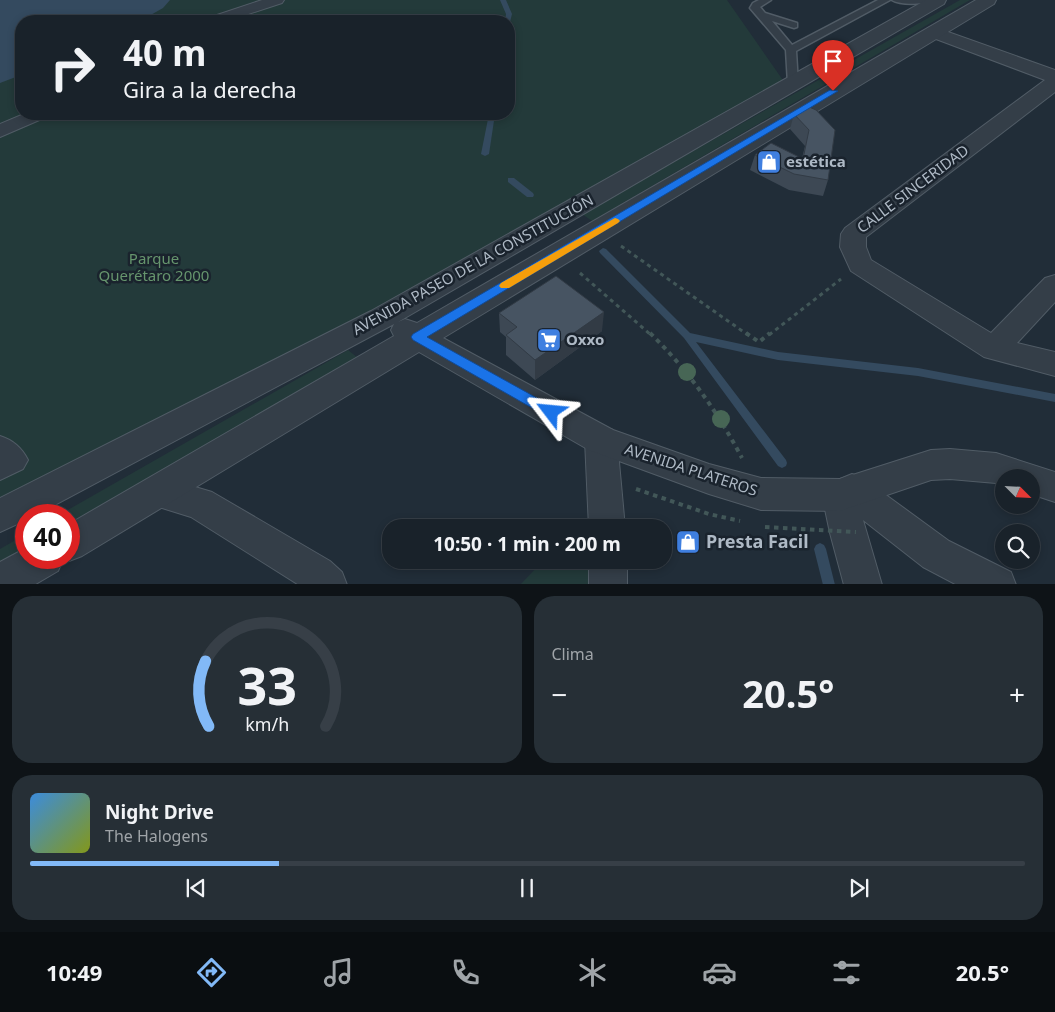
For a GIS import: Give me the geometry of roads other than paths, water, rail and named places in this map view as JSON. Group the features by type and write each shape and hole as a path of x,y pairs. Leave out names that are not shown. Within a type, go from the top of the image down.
{"street":[{"path":"231,15 277,0"},
{"name":"AVENIDA PASEO DE LA CONSTITUCIÓN","path":"0,516 381,318 794,84 938,0"},
{"name":"AVENIDA PASEO DE LA CONSTITUCIÓN","path":"80,538 988,0"},
{"path":"934,32 1055,77"},
{"name":"CALLE SINCERIDAD","path":"994,349 860,265 853,247 854,234 1055,82"},
{"path":"0,131 25,120"},
{"path":"1055,285 994,349 1055,364"},
{"name":"AVENIDA PLATEROS","path":"381,318 601,440 709,479 757,517 846,492 931,465 950,464 999,469"},
{"path":"601,440 606,479 607,519"},
{"path":"1040,482 1055,487"},
{"path":"158,492 200,503 317,574 328,584"},
{"path":"846,492 848,533 863,584"},
{"path":"846,492 936,554 997,584"},
{"path":"0,583 25,569"},
{"path":"608,569 608,584"}],"lane":[{"path":"766,0 756,5 755,8 758,15 791,50 791,74 794,84"},
{"path":"791,50 885,0"},
{"path":"897,0 926,0"},
{"path":"758,15 792,27 810,39"}],"water":[{"path":"0,0 170,0 163,8 151,15 15,15 15,77 0,83"}],"waterway":[{"path":"503,0 509,15"},
{"path":"485,154 491,120"},
{"path":"511,180 530,195"},
{"path":"603,251 687,336"},
{"path":"687,336 778,356 918,372 1055,398"},
{"path":"687,336 782,463"},
{"path":"820,549 829,584"}],"place":[{"name":"estética","path":"769,162"},
{"name":"Oxxo","path":"549,340"},
{"name":"Presta Facil","path":"688,542"}],"park label":[{"name":"Parque Querétaro 2000","path":"154,268"}]}
